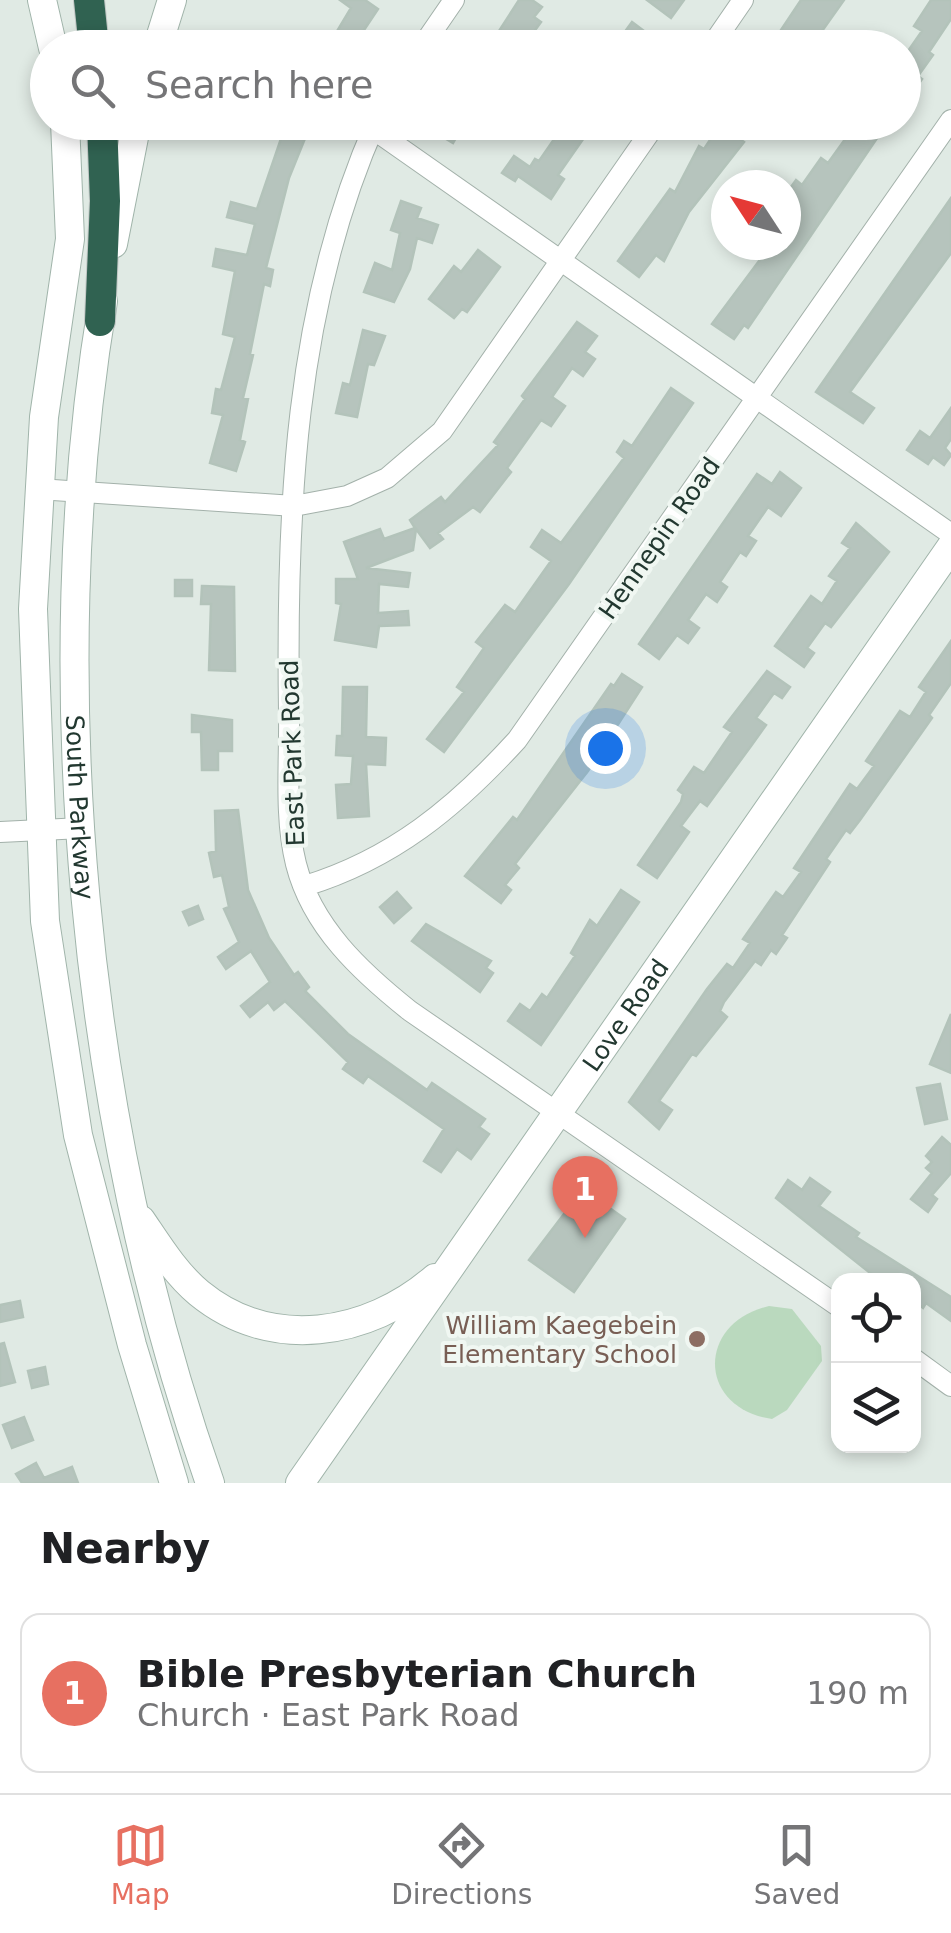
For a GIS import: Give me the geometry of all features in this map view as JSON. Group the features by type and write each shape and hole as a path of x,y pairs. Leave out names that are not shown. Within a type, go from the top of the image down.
{"highway":[{"path":"88,0 92,30"},
{"path":"100,321 106,201 103,140"}],"main road":[{"path":"42,0 49,30"},
{"path":"163,30 172,0"},
{"name":"South Parkway","path":"67,140 70,239 38,489 33,653 45,921 69,1093 112,1272 174,1483"},
{"name":"South Parkway","path":"134,140 100,321 82,492 78,693 82,828 96,992 131,1205 162,1330 210,1483"},
{"name":"Love Road","path":"300,1483 951,548"},
{"path":"131,1205 196,1290 240,1318 265,1326 306,1331 344,1326 403,1300 455,1260"},
{"path":"148,1392 160,1483"}],"street":[{"path":"433,30 454,0"},
{"path":"722,30 743,0"},
{"name":"Hennepin Road","path":"304,886 351,872 404,844 496,762 556,687 951,120"},
{"name":"East Park Road","path":"368,140 336,219 321,275 294,506 288,675 291,800 296,863 304,886 316,914 368,978 831,1301"},
{"path":"393,140 951,534"},
{"path":"38,489 294,506 347,496 409,464 442,431 645,140"},
{"path":"0,832 82,828"},
{"path":"919,1363 951,1386"}],"green space":[{"path":"769,1306 792,1309 821,1346 822,1361 787,1410 772,1419 747,1412 730,1399 719,1383 715,1365 718,1346 728,1329 745,1315"}],"building":[{"path":"340,0 365,0 378,9 364,30 338,30 351,8"},
{"path":"519,0 532,0 542,7 534,17 541,22 535,30 500,30"},
{"path":"647,0 684,0 671,18"},
{"path":"801,0 844,0 823,30 781,30"},
{"path":"931,0 951,0 951,19 921,72 922,31 914,26"},
{"path":"632,22 643,30 626,30"},
{"path":"281,140 304,140 289,178 266,268 273,270 270,286 264,284 250,354 253,355 243,398 248,399 240,440 245,442 236,471 210,463 223,415 212,413 216,389 221,390 235,337 223,334 235,271 213,266 216,249 247,255 255,224 227,217 231,202 257,209"},
{"path":"554,140 582,140 558,175 564,179 551,199 518,176 515,181 502,173 514,156 530,167 535,159 539,161"},
{"path":"710,140 744,142 722,170 711,170 711,184 689,212 664,261 656,255 639,277 618,261 670,189 675,192 699,146 704,149"},
{"path":"845,140 876,140 801,250 801,184 821,158 828,163"},
{"path":"951,198 951,253 850,392 874,408 863,423 816,392"},
{"path":"401,201 421,208 417,218 438,225 432,243 417,238 410,269 394,302 364,292 375,263 392,270 400,233 391,230"},
{"path":"478,250 500,267 467,312 462,309 454,318 429,299 454,266 461,272"},
{"path":"760,260 794,260 748,328 744,325 734,339 712,324"},
{"path":"577,322 597,336 585,352 595,359 583,376 572,368 552,397 565,406 551,426 541,420 507,468 511,472 480,512 473,507 438,533 443,539 430,548 416,529 413,550 366,568 410,573 408,587 379,584 378,613 408,611 409,625 379,626 376,647 335,640 341,604 336,603 336,579 358,579 344,542 380,529 384,539 415,528 410,520 441,497 445,502 498,445 494,442 525,399 522,396"},
{"path":"363,330 385,336 374,365 368,364 357,417 336,413 343,383 350,385"},
{"path":"671,388 693,403 569,584 444,752 427,739 464,692 457,687 484,648 476,642 505,605 515,612 551,561 531,547 542,530 561,543 624,458 617,452 624,441 632,446"},
{"path":"951,408 951,439 945,448 951,455 944,465 933,457 928,464 907,450 920,431 930,438"},
{"path":"780,472 801,488 781,516 768,507 748,536 756,541 746,556 740,552 720,582 727,587 717,602 706,594 688,620 699,628 688,643 677,635 659,659 639,644 757,474 772,484"},
{"path":"856,523 889,552 831,627 825,623 807,648 814,653 804,667 775,646 811,596 822,604 837,581 829,576 850,548 842,543"},
{"path":"175,580 192,580 192,596 175,596"},
{"path":"202,586 234,587 235,671 209,670 211,604 201,604"},
{"path":"951,641 951,683 929,715 932,718 860,820 850,833 846,830 826,859 830,862 782,935 787,938 776,954 771,950 761,965 755,961 724,1002 720,1011 727,1017 696,1056 692,1054 659,1101 672,1110 659,1129 629,1102 707,989 727,964 733,968 750,943 743,939 776,892 783,897 801,872 794,868 850,784 857,789 874,766 866,761 900,711 910,717 926,692 919,687"},
{"path":"767,671 790,687 782,698 774,693 756,718 766,725 707,806 700,801 681,826 689,832 657,878 638,865 681,802 683,794 678,790 694,767 704,773 732,732 724,727"},
{"path":"622,674 642,687 588,771 515,864 519,868 505,885 511,890 501,903 465,876 513,817 517,820 611,684 614,686"},
{"path":"343,687 367,687 366,737 386,738 385,765 366,764 369,816 338,818 336,785 351,784 353,756 336,755 337,736 342,736"},
{"path":"192,715 232,720 232,751 218,751 218,770 202,770 201,732 192,732"},
{"path":"238,810 248,890 269,938 294,975 298,972 309,987 305,991 348,1034 427,1090 432,1083 485,1119 479,1127 489,1134 471,1159 457,1149 441,1172 424,1161 444,1129 368,1076 363,1083 343,1069 348,1062 285,1001 274,1010 268,1002 250,1017 241,1006 270,982 251,951 226,969 218,957 239,942 224,909 229,907 222,875 214,877 209,853 216,851 215,811"},
{"path":"621,890 639,902 541,1045 508,1021 520,1004 530,1011 542,994 547,998 575,956 571,953 590,920 597,926"},
{"path":"397,892 411,908 394,923 380,907"},
{"path":"198,906 203,919 189,925 183,912"},
{"path":"426,924 491,961 486,968 493,973 480,992 412,941"},
{"path":"951,1014 951,1073 930,1064"},
{"path":"940,1084 947,1119 925,1124 917,1088"},
{"path":"942,1137 951,1145 951,1173 932,1195 937,1199 928,1212 911,1199 932,1173 926,1168 932,1162 926,1156"},
{"path":"810,1178 830,1192 819,1206 859,1233 856,1237 913,1273 870,1273 776,1198 788,1180 802,1190"},
{"path":"583,1189 625,1219 574,1292 529,1260"},
{"path":"921,1278 951,1297 951,1321 926,1303 923,1308"},
{"path":"20,1301 23,1317 0,1322 0,1305"},
{"path":"4,1343 15,1382 0,1386 0,1344"},
{"path":"45,1367 48,1384 32,1388 28,1371"},
{"path":"24,1417 33,1440 12,1448 3,1425"},
{"path":"36,1463 44,1478 72,1467 78,1483 22,1483 16,1474"}],"place":[{"name":"Bible Presbyterian Church","path":"585,1238"},
{"name":"William Kaegebein Elementary School","path":"697,1339"}]}
